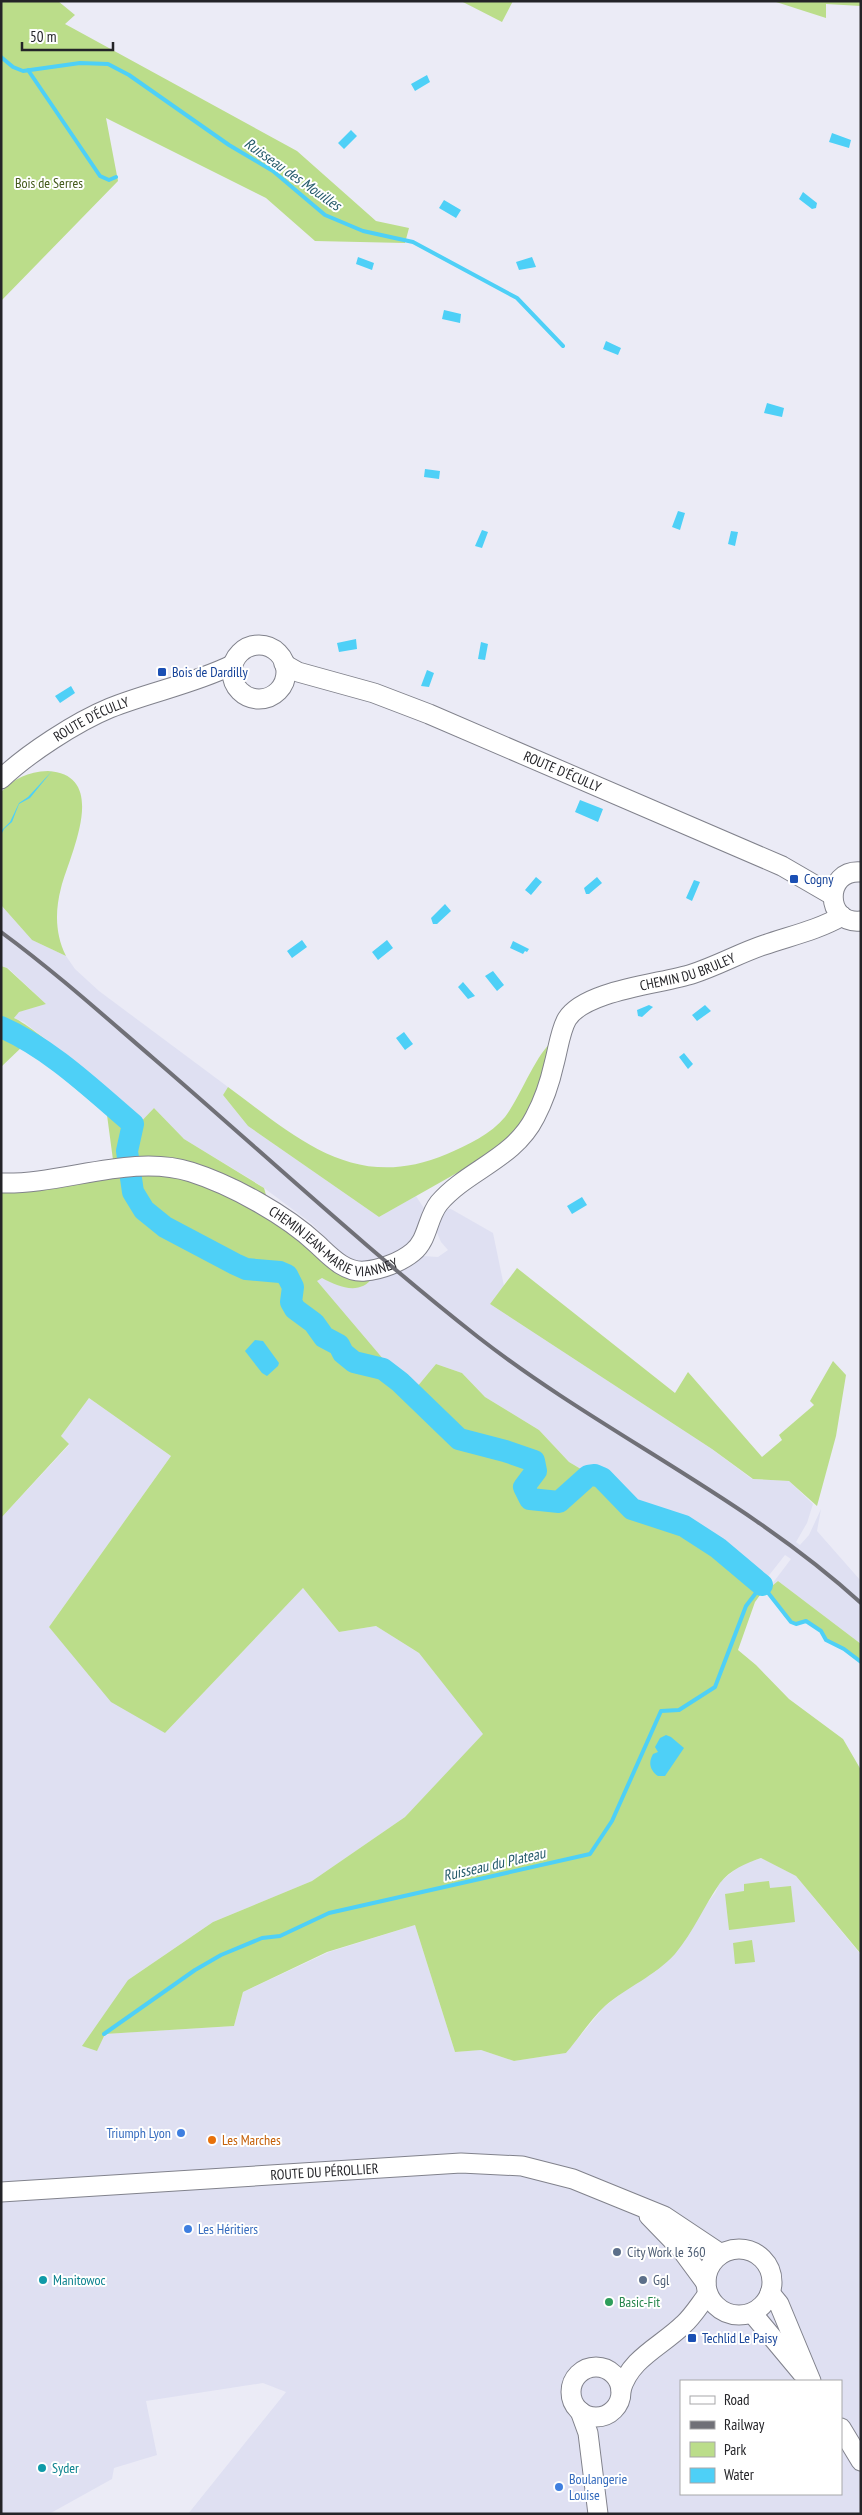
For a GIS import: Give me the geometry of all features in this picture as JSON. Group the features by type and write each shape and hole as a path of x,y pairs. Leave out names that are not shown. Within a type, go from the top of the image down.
{"main road":[{"path":"260,645 276,651 284,664 285,678 278,691 269,697 254,699 239,691 232,679 232,665 240,652 247,648 260,645"},
{"name":"ROUTE D'ÉCULLY","path":"284,664 298,672 374,693 429,714 782,866 823,877 852,920 861,921"},
{"name":"ROUTE D'ÉCULLY","path":"1,779 63,733 101,713 166,688 192,682 232,665"},
{"name":"ROUTE D'ÉCULLY","path":"192,682 232,687 239,691"},
{"name":"ROUTE D'ÉCULLY","path":"278,691 301,686 340,685"},
{"path":"837,898 850,873 861,872"},
{"name":"CHEMIN DU BRULEY","path":"567,1019 577,1009 604,995 682,977 765,944 810,930 837,898"},
{"name":"CHEMIN JEAN-MARIE VIANNEY","path":"1,1183 34,1182 128,1168 170,1167 211,1180 288,1220 346,1268 363,1272 377,1268 415,1251 424,1239 431,1216 439,1203 458,1186 502,1155 530,1126 550,1082 567,1019"},
{"name":"ROUTE DU PÉROLLIER","path":"1,2192 487,2163 522,2166 573,2179 664,2216 721,2254"},
{"name":"ROUTE DU PÉROLLIER","path":"639,2207 681,2249 707,2289"},
{"path":"684,2325 707,2289 707,2272 712,2262 721,2254 736,2249 747,2250 757,2254 770,2271 772,2282 770,2293 765,2303 752,2313 731,2315 721,2310 707,2289"},
{"path":"770,2293 778,2304 811,2380"},
{"path":"580,2411 596,2417 604,2415 617,2405 624,2380 631,2368 653,2347 684,2325 721,2310"},
{"path":"752,2313 810,2380"},
{"path":"598,2514 586,2424 572,2397 574,2380 585,2369 601,2367 653,2347"},
{"path":"601,2367 614,2375 621,2390"},
{"path":"592,2460 604,2415"},
{"path":"842,2430 861,2461"}],"shaded area":[{"path":"1,905 32,940 66,956 75,969 99,991 228,1087 223,1095 248,1126 379,1217 416,1196 425,1210 410,1242 397,1251 400,1262 423,1256 438,1257 448,1250 441,1242 435,1228 439,1209 451,1209 493,1233 504,1286 490,1304 712,1449 752,1479 789,1481 813,1504 807,1523 796,1542 800,1545 809,1535 821,1509 817,1531 861,1581 861,1644 778,1581 769,1588 791,1559 785,1555 763,1583 718,1543 698,1532 680,1516 626,1499 599,1473 588,1473 569,1462 539,1430 485,1397 462,1373 436,1364 414,1391 397,1376 316,1281 322,1278 361,1287 373,1277 357,1262 346,1258 311,1223 260,1185 184,1139 154,1108 135,1128 126,1111 51,1044 24,1022 14,1018 18,1012 46,1004 8,968 1,966"},
{"path":"89,1398 171,1456 49,1627 165,1733 303,1588 339,1632 376,1626 419,1653 484,1734 405,1817 312,1881 213,1922 128,1980 104,2034 234,2026 243,1992 329,1952 415,1925 455,2052 481,2050 514,2061 566,2053 604,2007 632,1985 656,1971 715,1893 720,1882 742,1864 762,1858 796,1876 861,1955 861,2514 188,2514 286,2392 263,2383 146,2401 157,2455 114,2468 112,2479 49,2514 1,2514 1,1518 69,1445 61,1436"}],"green space":[{"name":"Bois de Serres","path":"1,1 58,1 75,15 65,24 297,151 376,221 409,228 405,243 315,241 266,198 106,118 118,181 1,301"},
{"path":"461,1 513,1 502,22"},
{"path":"773,1 861,1 861,6 826,4 826,18"},
{"path":"48,771 67,776 78,786 82,801 77,838 61,888 58,905 58,931 66,956 32,940 1,905 1,792 11,783 22,777"},
{"path":"1,966 7,968 46,1004 19,1012 14,1018 41,1036 101,1087 130,1118 135,1128 154,1108 184,1139 264,1188 266,1195 261,1205 373,1277 368,1283 356,1288 342,1287 322,1278 317,1281 412,1393 436,1364 462,1373 485,1397 539,1430 569,1462 591,1475 602,1478 632,1509 684,1526 718,1548 765,1588 755,1602 738,1650 756,1665 789,1699 843,1739 861,1770 861,1954 796,1876 761,1858 750,1862 724,1878 675,1954 659,1969 605,2006 566,2053 514,2061 481,2050 455,2052 415,1925 327,1952 243,1992 234,2026 105,2034 97,2051 82,2046 128,1980 213,1922 312,1881 405,1817 483,1734 419,1653 376,1626 339,1632 303,1588 165,1733 111,1702 49,1627 171,1456 89,1398 61,1436 69,1444 1,1518 1,1183 113,1160 107,1115 24,1045 1,1067"},
{"path":"554,1040 528,1117 494,1152 379,1217 248,1126 223,1095 228,1087 279,1125 330,1155 356,1164 384,1167 414,1164 463,1147 486,1134 499,1123 511,1109 541,1055"},
{"path":"517,1268 675,1393 688,1372 762,1457 782,1440 779,1435 814,1405 810,1401 833,1361 846,1375 836,1436 817,1506 789,1481 753,1479 712,1449 490,1304"},
{"path":"626,1499 680,1516 698,1532 640,1508"},
{"path":"778,1581 861,1644 861,1662 844,1649 826,1640 821,1631 806,1621 796,1624 785,1617 767,1590"},
{"path":"769,1881 770,1888 791,1886 795,1922 729,1930 725,1894 744,1891 744,1884"},
{"path":"752,1940 755,1962 735,1964 733,1943"}],"water":[{"path":"427,75 430,82 415,91 411,84"},
{"path":"351,130 357,136 344,149 338,143"},
{"path":"832,133 851,140 849,148 829,142"},
{"path":"803,192 817,203 816,208 812,209 799,199"},
{"path":"444,200 461,210 456,218 439,208"},
{"path":"358,257 374,263 372,270 356,264"},
{"path":"532,257 536,267 519,270 516,262"},
{"path":"444,310 461,314 460,323 442,319"},
{"path":"606,341 621,348 618,355 603,349"},
{"path":"767,403 784,408 782,417 764,413"},
{"path":"425,469 440,471 439,479 424,477"},
{"path":"678,511 685,513 680,530 672,527"},
{"path":"482,530 488,532 482,548 475,546"},
{"path":"731,531 738,532 735,546 728,544"},
{"path":"356,639 357,649 339,652 337,643"},
{"path":"481,642 488,644 485,660 478,659"},
{"path":"427,670 434,673 429,687 421,686"},
{"path":"71,686 75,693 60,703 55,696"},
{"path":"52,771 30,798 19,804 12,822 4,829 1,835 2,830 10,822 19,803 28,797"},
{"path":"580,800 603,809 598,822 575,812"},
{"path":"536,877 542,882 531,895 525,890"},
{"path":"597,877 602,883 589,894 586,894 584,888"},
{"path":"694,880 700,882 692,901 686,898"},
{"path":"445,904 451,911 437,924 433,924 431,918"},
{"path":"302,940 307,947 292,958 287,951"},
{"path":"387,940 393,948 378,960 372,952"},
{"path":"513,941 529,949 523,954 510,948"},
{"path":"493,971 504,985 497,991 485,976"},
{"path":"463,982 475,996 468,999 458,987"},
{"path":"649,1005 653,1007 642,1017 638,1016 637,1010"},
{"path":"705,1005 711,1011 697,1021 692,1015"},
{"path":"404,1032 413,1044 405,1050 396,1038"},
{"path":"684,1053 693,1064 688,1069 679,1057"},
{"path":"582,1197 587,1205 572,1214 567,1206"},
{"path":"145,1201 151,1210 148,1221 141,1217 133,1205"},
{"path":"255,1340 263,1341 279,1363 267,1376 262,1373 245,1351"},
{"path":"666,1735 684,1748 665,1776 658,1776 653,1771 650,1763 653,1754 658,1752 655,1747 660,1738"}],"waterway":[{"name":"Ruisseau des Mouilles","path":"1,57 13,67 23,71 80,63 108,64 129,75 229,145 273,171 325,215 363,231 413,242 517,298 563,346"},
{"path":"28,70 100,176 109,180 116,177"},
{"path":"1,1027 54,1058 133,1124 127,1151 133,1192 144,1210 165,1227 235,1264 246,1269 280,1272 287,1275 293,1287 291,1302 295,1309 314,1323 324,1337 339,1345 343,1353 354,1362 383,1369 400,1382 459,1439 534,1461 536,1471 524,1487 530,1499 559,1502 588,1476 595,1475 602,1478 632,1509 684,1526 718,1548 762,1585"},
{"name":"Ruisseau du Plateau","path":"104,2034 195,1970 221,1955 262,1938 280,1936 329,1913 590,1854 612,1821 661,1711 679,1710 715,1687 746,1606 762,1585 791,1622 796,1624 806,1621 821,1631 826,1640 844,1649 861,1662"}],"railway":[{"path":"1,932 78,994 354,1235 478,1337 525,1372 573,1404 770,1530 861,1603"}],"place":[{"name":"Bois de Dardilly","path":"162,672"},
{"name":"Cogny","path":"794,879"},
{"name":"Triumph Lyon","path":"181,2133"},
{"name":"Les Marches","path":"212,2140"},
{"name":"Les Héritiers","path":"188,2229"},
{"name":"City Work le 360","path":"617,2252"},
{"name":"Manitowoc","path":"43,2280"},
{"name":"Ggl","path":"643,2280"},
{"name":"Basic-Fit","path":"609,2302"},
{"name":"Techlid Le Paisy","path":"692,2338"},
{"name":"Syder","path":"42,2468"},
{"name":"Boulangerie Louise","path":"559,2487"}]}
